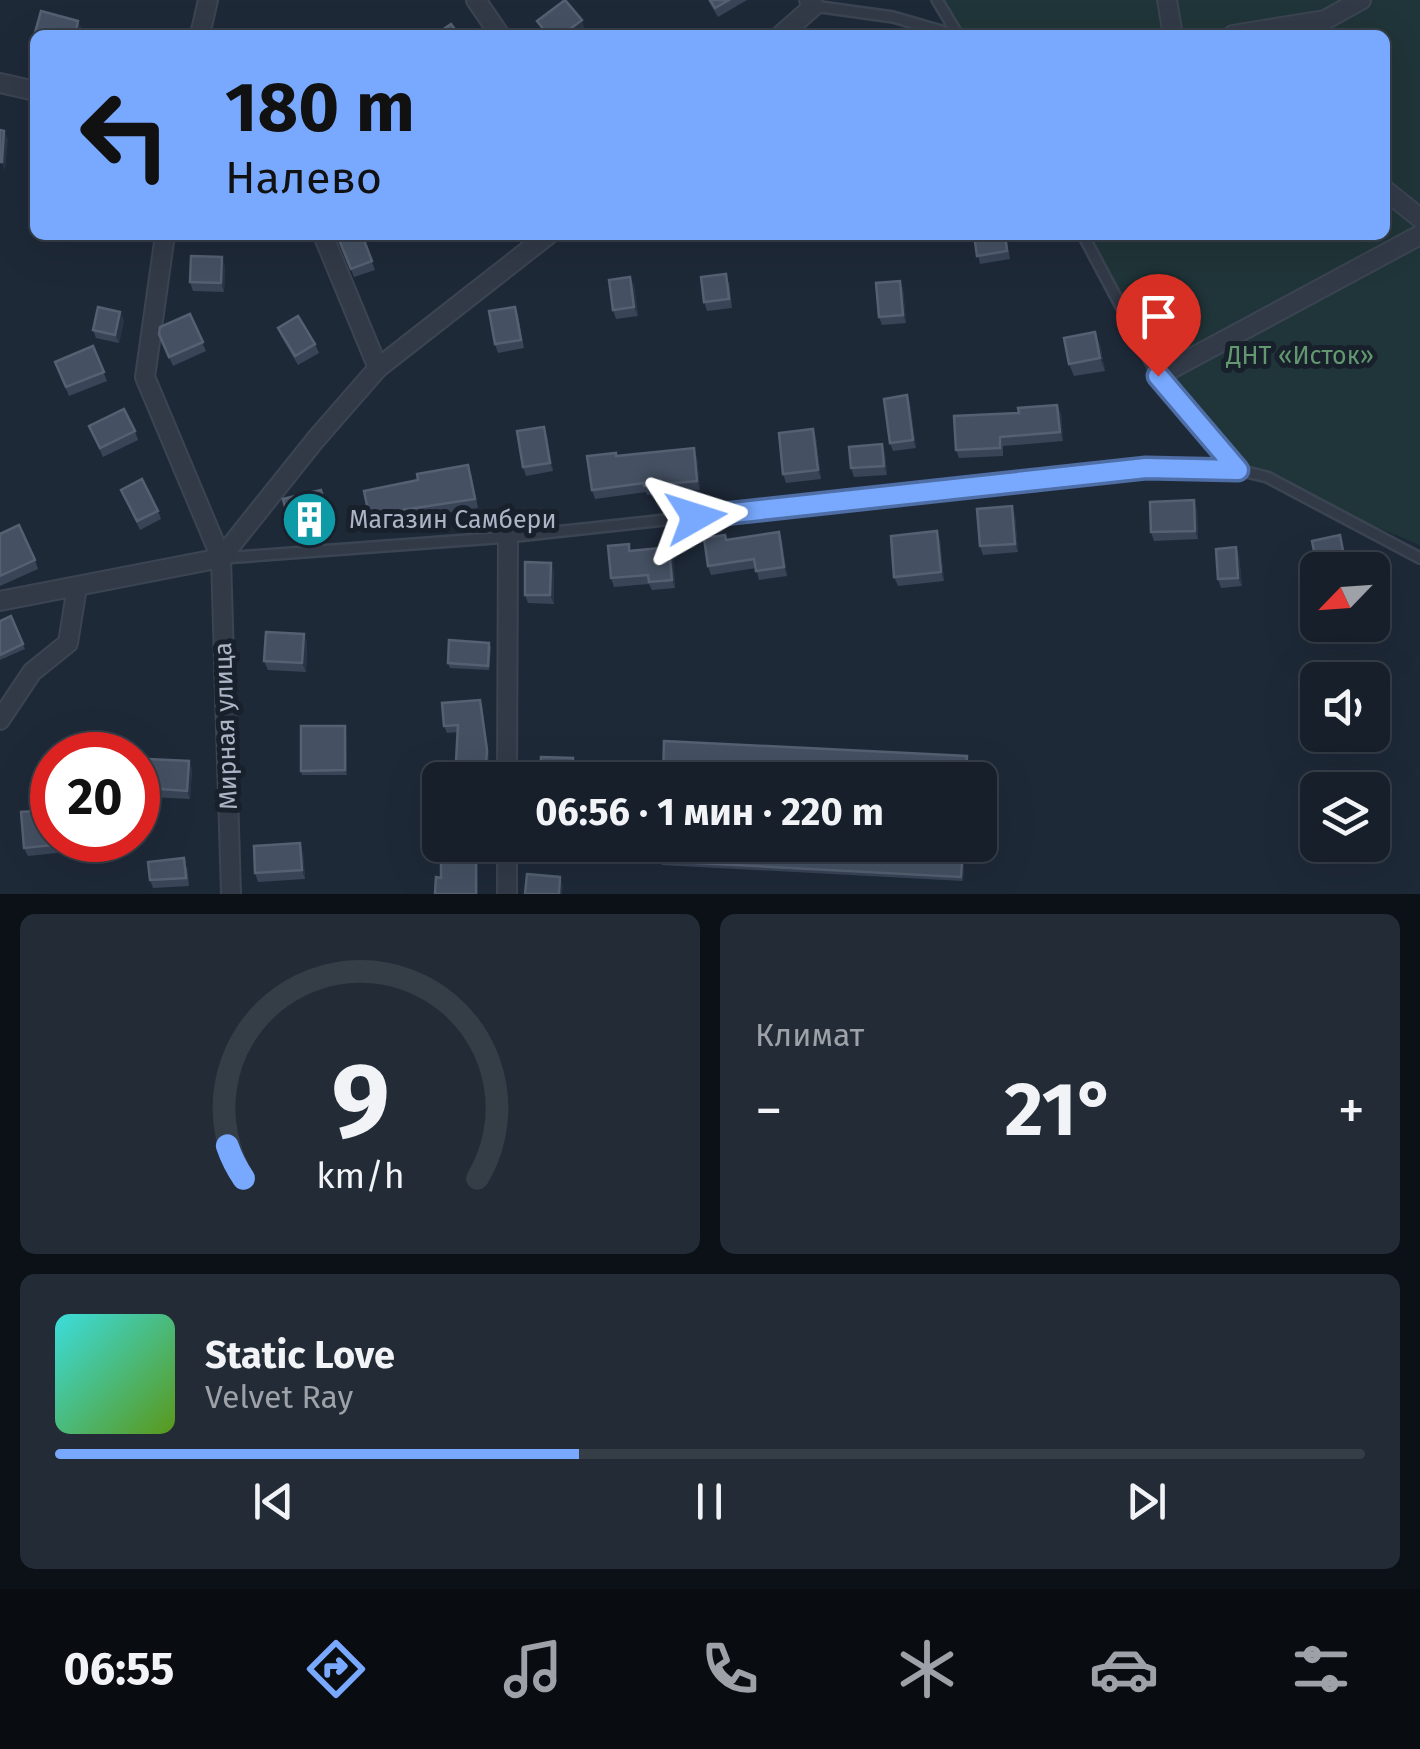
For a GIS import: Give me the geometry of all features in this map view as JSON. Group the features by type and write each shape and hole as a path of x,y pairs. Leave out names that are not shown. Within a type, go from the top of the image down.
{"street":[{"path":"201,30 208,0"},
{"path":"476,0 497,30"},
{"path":"1166,0 1171,30"},
{"path":"1264,30 1325,20 1361,0"},
{"path":"785,30 815,2"},
{"path":"0,83 30,90"},
{"path":"1390,194 1420,218"},
{"path":"1158,376 1420,235"},
{"path":"164,240 145,376 221,558"},
{"path":"325,240 378,368"},
{"path":"0,601 221,558 378,368 542,240"},
{"path":"508,537 508,762"},
{"name":"Мирная улица","path":"221,558 231,894"},
{"path":"0,720 32,672 68,643 77,587"},
{"path":"507,862 507,894"}],"lane":[{"path":"937,0 954,30"},
{"path":"815,2 939,30"},
{"path":"1086,240 1158,376 1238,470"},
{"path":"221,558 508,537 1146,468 1238,470 1267,477 1420,558"}],"green space":[{"name":"ДНТ «Исток»","path":"937,0 1420,0 1420,545 1238,470 1158,376 1082,240 1390,240 1390,30 955,30"}],"building":[{"path":"565,0 582,20 569,30 544,30 537,21"},
{"path":"710,0 729,0 715,8"},
{"path":"41,11 78,21 76,30 36,30"},
{"path":"0,130 4,131 2,162 0,162"},
{"path":"339,240 364,240 372,261 351,269"},
{"path":"975,240 1006,240 1007,251 977,256"},
{"path":"191,256 222,257 221,283 190,282"},
{"path":"726,274 729,299 704,302 701,277"},
{"path":"630,277 634,307 613,310 609,280"},
{"path":"900,281 903,315 879,317 876,283"},
{"path":"98,307 120,312 115,335 93,330"},
{"path":"515,307 521,340 495,344 489,311"},
{"path":"190,314 203,342 169,357 160,327"},
{"path":"298,316 315,344 295,356 278,328"},
{"path":"1095,332 1100,358 1069,364 1064,338"},
{"path":"93,346 104,372 66,387 55,362"},
{"path":"907,395 913,440 890,443 884,399"},
{"path":"1057,405 1060,432 1000,437 1000,448 956,450 954,416 1019,413 1018,408"},
{"path":"124,409 135,431 100,448 89,426"},
{"path":"544,427 550,463 523,467 517,431"},
{"path":"813,429 818,470 783,474 779,433"},
{"path":"882,444 884,466 851,468 849,447"},
{"path":"694,448 697,481 592,490 587,456"},
{"path":"468,465 475,499 369,515 364,491 418,480 417,474"},
{"path":"142,479 158,511 137,521 121,490"},
{"path":"321,490 328,516 290,526 283,499"},
{"path":"1194,500 1195,531 1151,532 1150,502"},
{"path":"1012,506 1015,544 980,546 977,509"},
{"path":"19,525 35,560 0,576 0,534"},
{"path":"937,531 941,572 894,577 891,536"},
{"path":"779,532 784,567 756,571 754,559 708,566 704,538 725,535 726,540"},
{"path":"1340,535 1343,552 1314,552 1312,541"},
{"path":"629,544 629,551 669,547 672,580 649,582 648,575 611,578 608,546"},
{"path":"1236,547 1238,578 1218,579 1216,549"},
{"path":"525,562 551,563 550,595 525,595"},
{"path":"11,616 23,644 0,655 0,621"},
{"path":"266,632 304,634 302,663 264,661"},
{"path":"449,640 489,643 488,666 448,663"},
{"path":"480,700 486,762 456,762 458,725 444,726 442,703"},
{"path":"301,726 345,726 345,770 301,771"},
{"path":"664,741 967,756 967,762 663,762"},
{"path":"541,757 573,758 573,762 541,762"},
{"path":"160,760 189,761 187,791 160,789"},
{"path":"30,811 30,847 24,848 21,812"},
{"path":"300,843 302,870 255,873 254,846"},
{"path":"184,858 186,878 150,880 148,862"},
{"path":"441,862 476,862 476,894 435,894 436,877 441,878"},
{"path":"679,862 962,862 961,877"},
{"path":"527,874 560,877 559,894 525,894"}],"place":[{"name":"Магазин Самбери","path":"310,520"}],"route":[{"path":"696,517 1146,468 1238,470 1158,376"}]}
